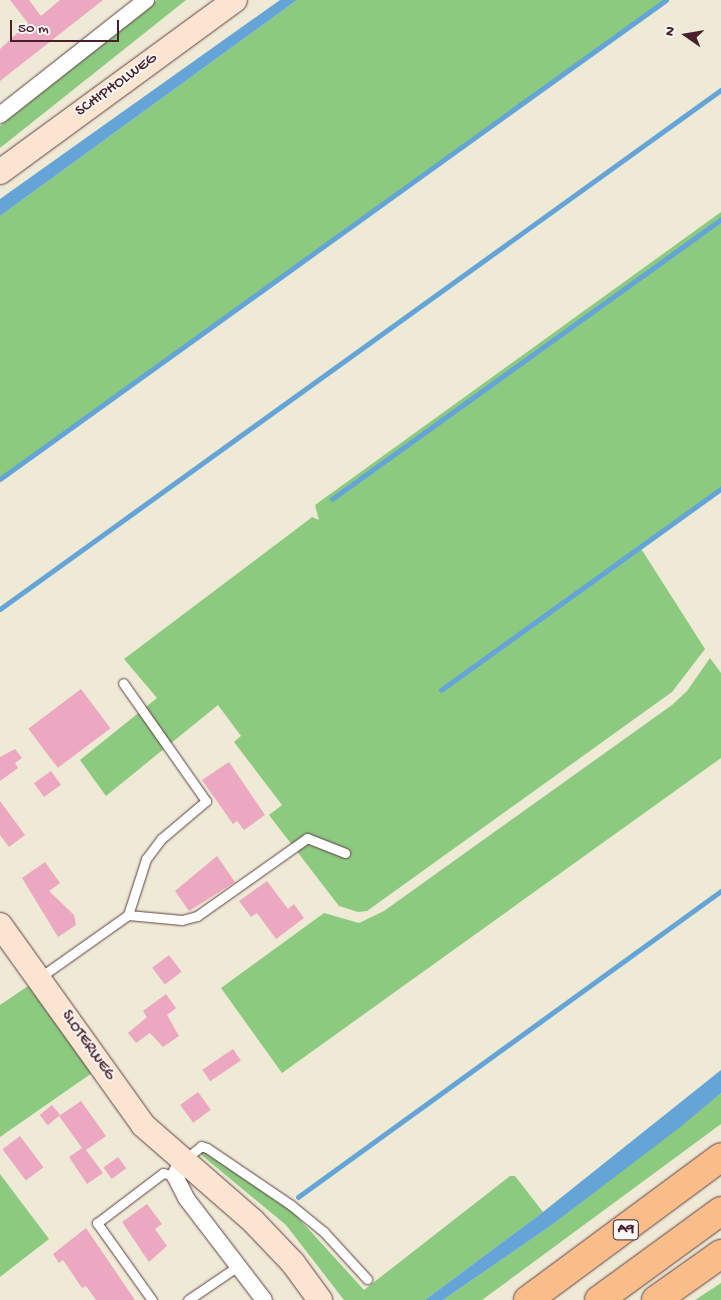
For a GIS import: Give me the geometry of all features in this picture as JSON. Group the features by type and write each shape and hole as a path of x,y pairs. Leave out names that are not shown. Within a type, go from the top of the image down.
{"highway":[{"name":"A9","path":"528,1300 721,1157"},
{"name":"A9","path":"599,1300 721,1211"},
{"path":"656,1300 721,1254"}],"street":[{"path":"0,115 146,0"},
{"name":"SCHIPHOLWEG","path":"0,172 235,0"},
{"name":"SLOTERWEG","path":"0,925 144,1125 178,1169 253,1221 292,1263 320,1300"},
{"name":"SLOTERWEG","path":"178,1169 186,1198 264,1300"}],"lane":[{"path":"39,978 128,915 146,859 161,840 206,800 123,683"},
{"path":"128,915 182,920 197,916 215,906 307,838 345,853"},
{"path":"152,1300 97,1222 163,1173 178,1169 201,1146 207,1148 324,1232 367,1279"},
{"path":"188,1300 238,1266"}],"green space":[{"path":"157,0 186,0 0,148 0,126"},
{"path":"297,0 666,0 0,479 0,216"},
{"path":"721,212 721,489 640,547 705,649 672,692 367,911 358,912 339,906 269,815 282,805 234,742 241,736 218,705 106,796 80,760 157,698 124,659 312,517 319,520 315,505"},
{"path":"710,658 721,673 721,758 282,1073 221,988 324,913 359,923 384,911 672,705 687,691"},
{"path":"28,986 92,1073 0,1137 0,1005"},
{"path":"721,1093 721,1124 482,1300 443,1300 549,1227"},
{"path":"202,1150 293,1212 364,1290 510,1176 515,1176 543,1212 425,1300 344,1300 286,1225 199,1153"},
{"path":"0,1174 49,1239 0,1277"},
{"path":"721,1283 721,1300 695,1300"}],"water":[{"path":"280,0 297,0 0,216 0,199"},
{"path":"721,1070 721,1093 679,1128 549,1227 443,1300 425,1300 543,1212"}],"building":[{"path":"10,0 29,0 41,16 60,0 103,0 0,81 0,49 28,23"},
{"path":"81,689 110,728 58,768 28,729"},
{"path":"15,749 22,758 15,763 18,768 0,781 0,757"},
{"path":"229,762 265,815 244,830 237,821 233,824 202,780"},
{"path":"51,771 61,785 44,797 34,783"},
{"path":"0,801 25,835 9,847 0,835"},
{"path":"217,856 235,882 189,911 175,891"},
{"path":"45,862 60,883 49,891 74,915 76,925 58,937 22,878"},
{"path":"267,881 288,909 294,904 304,918 276,939 257,913 251,917 239,901"},
{"path":"169,955 182,972 165,984 152,968"},
{"path":"166,994 176,1008 167,1015 179,1036 163,1047 150,1033 136,1043 128,1033 147,1017 143,1011"},
{"path":"233,1049 241,1061 210,1081 202,1070"},
{"path":"198,1092 211,1110 193,1123 180,1105"},
{"path":"81,1101 106,1136 86,1150 103,1173 87,1184 69,1157 82,1148 59,1116"},
{"path":"52,1105 60,1115 48,1125 40,1115"},
{"path":"20,1136 43,1167 26,1180 2,1149"},
{"path":"118,1157 126,1168 112,1179 103,1168"},
{"path":"147,1204 162,1224 155,1229 167,1246 149,1262 122,1222"},
{"path":"86,1228 135,1300 96,1300 86,1286 82,1288 63,1260 59,1263 53,1254"}],"waterway":[{"path":"0,479 666,0"},
{"path":"0,609 721,90"},
{"path":"332,499 721,219"},
{"path":"441,690 721,489"},
{"path":"298,1197 721,891"}]}
